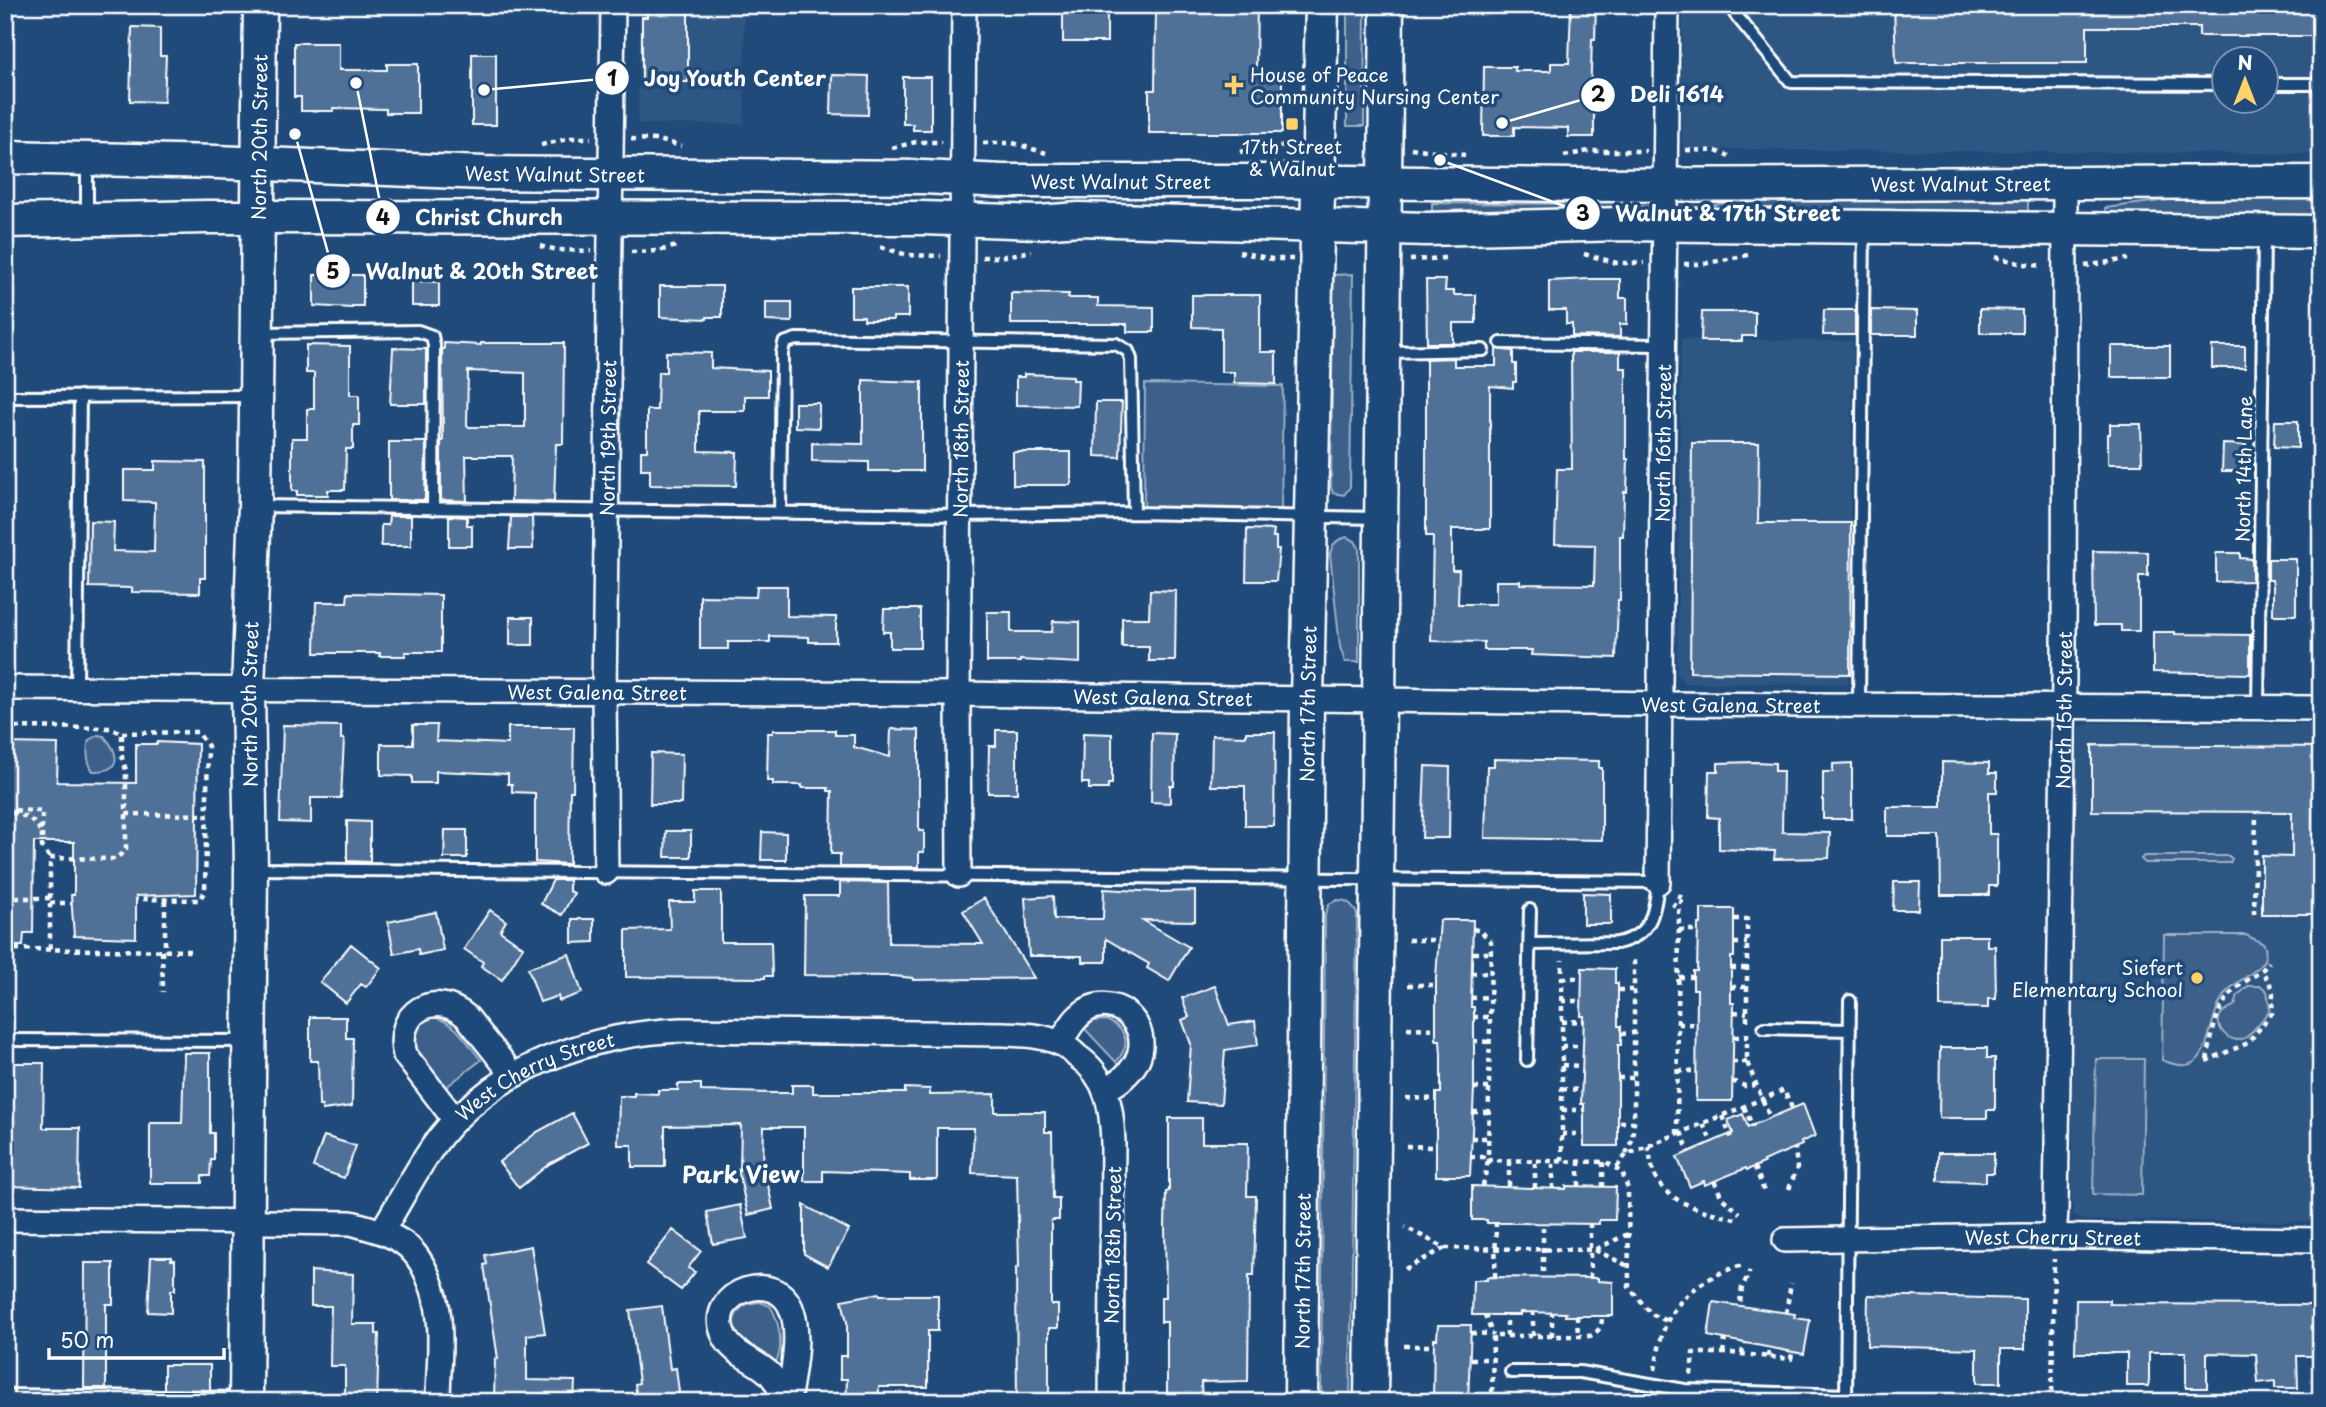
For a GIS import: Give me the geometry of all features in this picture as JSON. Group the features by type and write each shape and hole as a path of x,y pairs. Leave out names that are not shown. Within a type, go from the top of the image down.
{"main road":[{"name":"North 20th Street","path":"246,1400 251,869 248,689 255,506 260,5"},
{"name":"North 17th Street","path":"1301,1402 1307,699 1322,5"},
{"path":"1371,1402 1387,5"},
{"name":"West Walnut Street","path":"5,158 484,173 962,179 1665,185 2321,182"},
{"name":"West Walnut Street","path":"5,221 258,217 922,218 1040,222 1079,219 1427,229 1664,224 2321,232"}],"street":[{"name":"North 19th Street","path":"606,872 604,693 613,5"},
{"name":"North 18th Street","path":"959,875 964,5"},
{"name":"North 16th Street","path":"1658,882 1667,5"},
{"name":"North 15th Street","path":"2054,1237 2063,707 2065,183"},
{"name":"West Galena Street","path":"5,688 958,694 1659,704 2321,708"},
{"path":"455,1120 405,1055 403,1032 414,1013 424,1006 435,1004 447,1004 458,1009 513,1075"},
{"path":"1060,1043 1078,1016 1095,1007 1115,1007 1131,1017 1141,1034 1140,1054 1123,1078 1106,1089"},
{"name":"West Cherry Street","path":"382,1231 434,1146 455,1120 491,1089 513,1075 564,1052 647,1032 681,1030 1035,1036 1060,1043 1085,1061 1106,1089"},
{"name":"North 18th Street","path":"1106,1089 1111,1108 1113,1144 1111,1402"},
{"path":"5,1219 351,1223 382,1231 413,1250 433,1294 439,1318 438,1402"},
{"name":"West Cherry Street","path":"1785,1240 2054,1237 2321,1240"},
{"path":"760,1286 774,1290 787,1301 792,1311 795,1327 794,1359 787,1402 772,1376 735,1350 723,1335 721,1320 724,1307 741,1291 760,1286"}],"lane":[{"path":"1735,5 1735,14 1791,82 2210,84"},
{"path":"2280,84 2321,84"},
{"path":"87,159 87,219"},
{"path":"1859,705 1864,226"},
{"name":"North 14th Lane","path":"2258,709 2264,231"},
{"path":"257,332 418,331 432,336 433,509"},
{"path":"780,513 782,354 785,343 796,339 1116,344 1128,351 1131,359 1134,513"},
{"path":"1501,343 1662,345"},
{"path":"1382,352 1483,350"},
{"path":"77,688 80,396"},
{"path":"5,397 256,396"},
{"path":"255,506 960,515 1134,513 1380,518"},
{"path":"251,869 1658,882 1656,906 1649,922 1641,934 1630,940 1617,943 1530,944"},
{"path":"1527,1060 1530,910"},
{"path":"1511,1372 1580,1372 1690,1390 1847,1398 1850,1001"},
{"path":"1763,1028 1850,1030"},
{"path":"5,1040 250,1041"},
{"path":"5,1395 71,1399 246,1400"}],"path":[{"path":"983,143 1013,143 1058,153"},
{"path":"1233,154 1261,147 1288,146"},
{"path":"1408,148 1471,156"},
{"path":"1560,157 1589,151 1645,150"},
{"path":"981,257 1000,257 1044,248"},
{"path":"1235,250 1272,259 1316,259"},
{"path":"5,727 110,728 122,733 197,732 208,746 205,891 199,900 136,899"},
{"path":"50,858 116,859 126,849 126,770 122,758 122,733"},
{"path":"7,810 41,811 42,847 50,858 50,950"},
{"path":"7,810 29,818 38,825 42,834"},
{"path":"2254,914 2256,812"},
{"path":"126,814 206,815"},
{"path":"1672,909 1682,893 1679,930 1679,1133 1689,1152"},
{"path":"5,898 71,903"},
{"path":"163,992 165,900"},
{"path":"1734,919 1747,919 1747,1062 1770,1118"},
{"path":"1473,929 1482,931 1491,942 1489,1138 1483,1186"},
{"path":"1679,930 1698,930"},
{"path":"1408,940 1438,940"},
{"path":"1734,943 1747,943"},
{"path":"5,949 193,951"},
{"path":"1473,953 1491,953"},
{"path":"1625,959 1642,954"},
{"path":"1617,1167 1632,1140 1634,1122 1634,957"},
{"path":"1562,1161 1562,960 1575,960"},
{"path":"2262,972 2273,993 2272,1013 2248,1043 2206,1061 2219,1008 2241,984 2262,972 2269,962"},
{"path":"1731,968 1747,968"},
{"path":"1471,973 1491,973"},
{"path":"1679,977 1693,977"},
{"path":"1562,978 1581,978"},
{"path":"1408,985 1434,985"},
{"path":"1731,987 1747,987"},
{"path":"1618,990 1634,990"},
{"path":"1471,998 1490,997"},
{"path":"1562,1001 1581,1001"},
{"path":"1734,1012 1747,1013"},
{"path":"1473,1017 1490,1017"},
{"path":"1562,1022 1584,1021"},
{"path":"1678,1024 1697,1024"},
{"path":"1407,1028 1436,1029"},
{"path":"1621,1034 1634,1033"},
{"path":"1734,1037 1747,1037"},
{"path":"1473,1041 1490,1042"},
{"path":"1562,1046 1584,1046"},
{"path":"1732,1062 1747,1062"},
{"path":"1562,1065 1581,1066"},
{"path":"1678,1071 1692,1071"},
{"path":"1618,1078 1634,1078"},
{"path":"1732,1081 1745,1086 1756,1085"},
{"path":"1474,1088 1489,1088"},
{"path":"1562,1089 1581,1090"},
{"path":"1626,1155 1784,1090 1792,1108"},
{"path":"1406,1098 1436,1099"},
{"path":"1744,1107 1753,1127"},
{"path":"1562,1110 1584,1110"},
{"path":"1474,1112 1489,1112"},
{"path":"1722,1116 1731,1137"},
{"path":"1620,1122 1634,1122"},
{"path":"1703,1124 1712,1143"},
{"path":"1562,1134 1584,1134"},
{"path":"1471,1138 1489,1138"},
{"path":"1406,1146 1433,1147"},
{"path":"1648,1146 1653,1172 1668,1193 1684,1204 1738,1220"},
{"path":"1789,1189 1797,1168 1796,1148"},
{"path":"1470,1157 1509,1161 1603,1162 1617,1167 1625,1178 1628,1189 1629,1287 1651,1314 1667,1321"},
{"path":"1509,1161 1509,1186"},
{"path":"1535,1161 1535,1188"},
{"path":"1553,1161 1553,1189"},
{"path":"1579,1162 1579,1186"},
{"path":"1603,1162 1603,1186"},
{"path":"1755,1167 1764,1191"},
{"path":"1714,1181 1723,1198 1740,1213"},
{"path":"1495,1277 1496,1223"},
{"path":"1590,1223 1593,1250 1590,1278"},
{"path":"1405,1227 1445,1248 1593,1250 1628,1266"},
{"path":"1543,1227 1543,1274"},
{"path":"1593,1250 1628,1234"},
{"path":"2052,1402 2054,1237"},
{"path":"1405,1269 1445,1248"},
{"path":"1652,1385 1667,1321 1696,1287 1743,1265"},
{"path":"1740,1302 1742,1288 1750,1271"},
{"path":"1786,1313 1791,1283"},
{"path":"1533,1312 1533,1336"},
{"path":"1552,1313 1552,1336"},
{"path":"1485,1315 1493,1335 1492,1402"},
{"path":"1507,1315 1507,1336"},
{"path":"1577,1316 1578,1336"},
{"path":"1471,1333 1590,1336 1597,1333 1602,1316"},
{"path":"1723,1353 1725,1339"},
{"path":"1742,1354 1744,1342"},
{"path":"1404,1346 1434,1346"},
{"path":"1768,1357 1769,1349"},
{"path":"1690,1390 1693,1353 1791,1359 1792,1353"},
{"path":"1471,1359 1493,1359"},
{"path":"1403,1395 1427,1395 1427,1402"}],"shaded area":[{"path":"640,5 744,5 744,124 638,124"},
{"path":"1357,5 1365,11 1364,126 1347,126 1347,11"},
{"path":"1683,5 2321,5 2321,154 1683,149"},
{"path":"1805,194 2028,197 2028,221 1706,219 1707,207"},
{"path":"2207,195 2321,196 2321,222 2105,221 2105,208"},
{"path":"1621,198 1621,207 1518,218 1432,217 1432,203 1571,204"},
{"path":"1353,274 1350,487 1344,495 1333,493 1331,487 1333,275"},
{"path":"1681,339 1853,341 1848,684 1684,683 1677,674"},
{"path":"1145,384 1283,386 1281,511 1144,510"},
{"path":"1347,537 1355,541 1359,548 1359,662 1345,662 1340,647 1330,554 1335,542"},
{"name":"Siefert Elementary School","path":"2092,723 2321,724 2321,1222 2086,1220 2074,1215 2075,752 2076,734 2082,726"},
{"path":"98,735 104,736 113,749 115,761 109,768 93,771 88,760 89,740"},
{"path":"2144,856 2229,856 2232,859 2230,863 2145,863 2141,859"},
{"path":"1337,900 1349,903 1357,914 1350,1402 1321,1402 1325,915 1329,904"},
{"path":"2164,935 2246,935 2264,944 2266,953 2259,967 2224,995 2217,1007 2205,1047 2191,1064 2179,1065 2162,1060"},
{"path":"2248,986 2261,986 2267,991 2270,1009 2247,1036 2240,1040 2234,1039 2224,1034 2219,1019 2222,1013 2235,1005 2238,995"},
{"path":"430,1017 447,1022 453,1027 481,1060 445,1088 422,1062 413,1043 413,1034 419,1025"},
{"path":"1106,1020 1119,1028 1125,1038 1124,1049 1116,1062 1085,1029 1093,1021"},
{"path":"2096,1059 2144,1059 2142,1195 2093,1194"},
{"path":"760,1302 770,1306 778,1326 780,1350 775,1363 745,1344 734,1332 733,1324 740,1309"}],"building":[{"path":"647,5 688,5 688,82 642,82 642,17 647,17"},
{"path":"1156,5 1257,5 1256,71 1282,72 1282,133 1149,133 1149,90 1155,90"},
{"path":"1571,5 1596,5 1590,100 1594,101 1594,137 1568,137 1568,128 1514,127 1514,136 1483,136 1484,67 1515,67 1515,71 1551,71 1551,63 1569,63"},
{"path":"1894,5 2321,5 2321,36 2199,36 2199,27 2087,27 2087,63 1896,63"},
{"path":"1063,12 1107,12 1107,42 1063,42"},
{"path":"132,27 160,28 160,56 166,56 164,102 130,101"},
{"path":"294,43 339,43 339,70 387,70 387,64 418,64 418,113 386,113 386,109 333,108 333,111 301,111 301,97 294,97"},
{"path":"472,54 496,54 496,125 472,125"},
{"path":"832,75 869,76 868,115 831,114"},
{"path":"903,77 931,77 931,130 913,130 913,124 903,124"},
{"path":"314,275 363,275 363,306 314,306"},
{"path":"1620,279 1620,298 1627,298 1627,324 1620,324 1620,337 1572,336 1572,324 1566,324 1566,310 1549,310 1549,281"},
{"path":"1426,280 1446,280 1445,291 1454,291 1454,295 1476,295 1476,323 1453,323 1453,343 1427,343"},
{"path":"412,281 439,282 439,306 412,306"},
{"path":"660,286 722,286 722,317 660,317"},
{"path":"851,287 908,287 908,317 864,320 864,316 851,316"},
{"path":"1011,293 1069,294 1068,298 1098,298 1098,306 1154,307 1154,332 1127,332 1127,324 1011,324"},
{"path":"1192,295 1260,295 1260,352 1276,352 1276,384 1234,383 1234,372 1221,372 1221,328 1192,327"},
{"path":"766,302 792,302 792,322 766,321"},
{"path":"1980,309 2022,310 2022,333 1980,333"},
{"path":"1824,310 1855,310 1855,335 1823,335"},
{"path":"1871,310 1917,311 1917,335 1871,335"},
{"path":"1702,312 1755,312 1755,336 1742,336 1742,341 1701,341"},
{"path":"444,343 564,343 563,444 556,444 554,502 511,501 512,456 466,456 467,501 441,500","holes":["468,371 525,373 525,427 467,425"]},
{"path":"306,345 350,346 350,395 359,395 359,425 353,425 353,449 346,449 345,490 328,490 328,495 297,495 297,491 292,491 292,438 307,438 307,409 314,409 314,373 306,373"},
{"path":"2111,346 2170,346 2170,377 2111,377"},
{"path":"2212,346 2245,346 2245,368 2212,368"},
{"path":"393,348 426,349 426,404 390,404"},
{"path":"1496,349 1513,351 1516,382 1513,382 1513,388 1490,386 1490,529 1452,529 1452,570 1459,570 1458,604 1496,604 1496,581 1594,585 1595,545 1555,544 1557,469 1572,469 1571,352 1620,352 1620,368 1626,368 1628,459 1623,536 1620,536 1616,658 1531,655 1532,650 1484,650 1484,642 1431,641 1433,536 1426,536 1426,359 1454,358 1454,366 1496,366"},
{"path":"666,352 711,353 711,368 768,371 768,396 745,396 745,411 699,411 699,451 737,452 736,486 650,485 650,469 641,469 641,451 647,451 647,410 657,410 658,372 666,372"},
{"path":"1024,374 1073,376 1073,380 1078,380 1077,406 1016,405 1016,377 1024,377"},
{"path":"863,380 922,382 922,471 869,471 869,462 812,461 812,443 863,444"},
{"path":"1096,402 1122,402 1120,457 1095,456"},
{"path":"795,403 819,403 819,428 795,427"},
{"path":"2275,421 2298,421 2298,448 2274,447"},
{"path":"2110,424 2141,424 2142,464 2108,464"},
{"path":"389,442 426,442 425,500 389,500"},
{"path":"1692,443 1759,443 1758,523 1851,523 1850,674 1690,672"},
{"path":"2223,444 2246,445 2246,471 2222,471"},
{"path":"1013,452 1071,452 1071,485 1013,485"},
{"path":"155,461 205,462 205,578 200,578 200,593 132,592 132,588 89,587 90,521 114,522 113,551 154,552 155,502 124,501 124,470 155,470"},
{"path":"389,516 411,516 411,546 381,546 381,525 388,525"},
{"path":"449,516 467,517 467,525 472,525 472,546 449,546"},
{"path":"511,517 532,517 533,549 509,549"},
{"path":"1247,529 1274,530 1276,549 1279,549 1276,581 1246,581"},
{"path":"2093,551 2148,552 2148,576 2139,576 2139,631 2121,631 2121,625 2094,625"},
{"path":"2216,553 2240,553 2240,558 2252,559 2252,581 2216,582"},
{"path":"2268,559 2296,559 2296,615 2273,615 2273,585 2272,580 2268,580"},
{"path":"757,586 787,586 787,616 836,617 836,642 809,642 809,637 770,636 770,642 728,642 728,649 700,649 700,596 756,597"},
{"path":"1150,590 1176,591 1175,661 1149,661 1149,647 1122,647 1122,618 1149,618"},
{"path":"348,593 441,595 441,652 405,652 405,656 379,656 380,653 315,653 316,602 347,602"},
{"path":"884,609 920,609 920,648 890,648 890,632 883,632"},
{"path":"987,612 1011,612 1011,632 1052,632 1053,621 1080,622 1080,663 1020,660 987,662"},
{"path":"510,617 533,617 533,645 510,645"},
{"path":"2153,632 2250,635 2250,674 2153,672"},
{"path":"283,725 341,726 341,739 344,739 341,798 311,798 311,823 280,822"},
{"path":"413,725 437,725 436,741 508,744 508,727 574,727 569,864 535,862 535,793 512,792 512,784 508,784 508,774 436,771 436,783 412,783 412,776 381,775 381,744 413,744"},
{"path":"891,729 919,730 919,831 924,831 924,852 919,852 919,867 840,867 840,854 831,854 832,791 828,791 828,788 802,788 802,785 773,785 773,781 767,781 768,733 773,733 773,730 835,730 835,735 854,735 854,747 890,757"},
{"path":"996,730 1017,730 1017,793 988,793 989,746 996,746"},
{"path":"1246,732 1275,732 1274,826 1245,826 1245,786 1211,786 1212,735 1246,736"},
{"path":"1083,733 1112,734 1112,784 1108,784 1108,789 1089,789 1089,783 1082,783"},
{"path":"1152,733 1175,734 1174,786 1170,786 1170,803 1151,802"},
{"path":"5,743 58,744 57,782 136,783 136,744 198,744 196,894 136,896 136,938 74,936 71,895 74,895 74,842 34,842 33,933 24,933 23,946 5,946"},
{"path":"2092,745 2321,747 2321,914 2262,914 2262,856 2292,857 2292,812 2092,811"},
{"path":"651,753 682,754 681,804 650,804"},
{"path":"1494,759 1599,761 1599,768 1602,768 1602,840 1485,838 1487,766 1494,766"},
{"path":"1942,762 1989,763 1989,773 1997,773 1997,792 1989,792 1989,834 1997,834 1997,886 1989,886 1989,895 1941,895 1940,836 1887,836 1887,807 1942,807"},
{"path":"1718,763 1775,763 1775,771 1783,771 1782,832 1830,833 1829,858 1774,859 1775,851 1719,849 1719,818 1708,817 1709,771 1718,771"},
{"path":"1852,763 1852,819 1823,819 1823,772 1833,772 1833,764"},
{"path":"1425,766 1450,767 1449,838 1422,838"},
{"path":"347,821 370,822 370,862 347,861"},
{"path":"445,830 467,830 467,858 444,858"},
{"path":"666,831 691,831 691,857 665,857"},
{"path":"762,832 786,833 786,860 761,860"},
{"path":"553,880 569,880 569,891 574,893 562,915 541,904"},
{"path":"840,882 888,883 889,943 983,944 963,911 984,898 1034,978 913,980 893,976 804,975 805,896 840,896"},
{"path":"1894,882 1920,882 1919,910 1893,910"},
{"path":"1104,889 1195,891 1195,921 1143,920 1189,947 1169,981 1147,968 1149,964 1106,939 1106,962 1082,962 1082,956 1029,956 1025,898 1053,896 1054,919 1103,919"},
{"path":"695,891 721,891 721,942 771,942 772,976 626,977 626,930 670,929 669,902 695,902"},
{"path":"1583,893 1611,894 1611,924 1583,924"},
{"path":"1701,909 1734,909 1734,957 1731,957 1731,1003 1734,1003 1732,1101 1696,1101 1697,989 1693,989 1693,971 1697,971"},
{"path":"490,910 506,921 500,931 523,947 502,980 481,966 483,962 464,949"},
{"path":"436,912 443,950 419,955 418,949 394,954 388,922"},
{"path":"572,919 594,919 594,942 572,943"},
{"path":"1440,920 1473,920 1471,1007 1474,1007 1474,1088 1470,1176 1436,1176 1436,1093 1441,1093 1440,1040 1436,1040"},
{"path":"1940,936 1987,936 1987,946 1995,946 1996,999 1988,999 1988,1008 1940,1007"},
{"path":"351,944 381,968 366,987 361,984 346,1003 320,982"},
{"path":"569,954 582,993 559,1001 558,996 540,1002 528,968"},
{"path":"1582,968 1615,969 1615,983 1618,983 1621,1045 1618,1045 1618,1146 1584,1146 1584,1104 1581,1104 1584,1016 1581,1016"},
{"path":"1215,986 1229,1025 1255,1021 1258,1045 1225,1050 1221,1104 1187,1102 1191,1044 1182,1020 1189,1017 1182,998"},
{"path":"310,1017 346,1017 346,1038 353,1038 352,1106 322,1110 322,1106 319,1106 318,1061 310,1061"},
{"path":"1940,1048 1987,1048 1987,1058 1995,1058 1995,1110 1987,1110 1987,1118 1939,1118"},
{"path":"184,1053 210,1053 210,1133 214,1133 214,1160 211,1160 210,1176 202,1176 202,1183 150,1183 150,1123 182,1123"},
{"path":"5,1063 44,1063 43,1128 80,1128 79,1188 5,1186"},
{"path":"678,1084 701,1084 701,1091 771,1093 792,1093 792,1085 813,1085 813,1093 905,1093 905,1088 930,1089 930,1095 995,1094 995,1112 1045,1112 1045,1132 1052,1132 1053,1198 1059,1198 1059,1220 1051,1220 1051,1305 1058,1305 1058,1328 1049,1328 1049,1402 1017,1402 1017,1175 972,1173 974,1128 937,1128 937,1180 910,1180 910,1174 823,1171 823,1181 804,1181 804,1127 764,1127 763,1167 767,1181 761,1181 768,1185 773,1209 748,1215 738,1169 740,1170 741,1125 665,1126 665,1167 632,1167 632,1145 618,1145 619,1096 678,1090"},
{"path":"1803,1104 1815,1136 1801,1142 1802,1145 1747,1170 1746,1168 1705,1185 1704,1181 1690,1187 1677,1157 1733,1133 1728,1120 1743,1114 1748,1127"},
{"path":"572,1113 588,1143 549,1164 519,1188 499,1162 537,1132"},
{"path":"1169,1118 1202,1118 1202,1143 1248,1143 1247,1196 1256,1196 1254,1275 1249,1275 1248,1381 1201,1382 1202,1402 1167,1402 1167,1322 1161,1322 1161,1297 1166,1297 1165,1225 1166,1192 1169,1191"},
{"path":"324,1136 356,1146 344,1178 313,1167"},
{"path":"1938,1153 1994,1153 1994,1173 1986,1173 1986,1182 1938,1181"},
{"path":"1472,1186 1566,1189 1566,1186 1616,1187 1615,1220 1599,1220 1599,1224 1487,1223 1487,1220 1472,1220"},
{"path":"740,1205 747,1238 713,1244 707,1212"},
{"path":"804,1205 849,1230 828,1267 804,1254"},
{"path":"673,1230 701,1251 688,1268 695,1272 681,1290 646,1264"},
{"path":"531,1246 545,1333 527,1335 527,1380 575,1381 574,1402 494,1401 495,1359 498,1359 484,1265 487,1264 485,1255"},
{"path":"151,1257 171,1257 171,1260 175,1260 175,1290 171,1290 171,1313 148,1312"},
{"path":"85,1263 113,1263 113,1304 106,1304 106,1388 84,1388"},
{"path":"311,1271 353,1274 352,1324 376,1324 376,1334 379,1334 377,1402 345,1402 345,1366 330,1366 331,1306 311,1306"},
{"path":"1487,1277 1598,1278 1598,1281 1613,1282 1613,1316 1520,1312 1520,1315 1472,1315 1473,1280 1487,1280"},
{"path":"879,1293 938,1295 938,1331 928,1331 928,1387 879,1387 878,1402 846,1402 847,1379 840,1379 840,1356 847,1356 847,1322 842,1300"},
{"path":"1868,1295 2025,1299 2025,1349 2001,1349 2001,1383 1977,1383 1977,1349 1867,1346"},
{"path":"2076,1300 2109,1300 2109,1304 2321,1305 2321,1356 2297,1356 2298,1388 2275,1388 2275,1381 2258,1383 2256,1354 2207,1353 2207,1388 2186,1388 2186,1352 2149,1352 2149,1386 2127,1386 2127,1353 2075,1353"},
{"path":"1713,1302 1795,1314 1794,1318 1810,1320 1804,1354 1708,1336"},
{"path":"662,1306 670,1369 676,1368 680,1400 637,1402 635,1384 639,1383 630,1310"},
{"path":"1438,1325 1471,1325 1468,1402 1433,1402 1434,1339 1437,1339"},
{"path":"164,1365 210,1365 210,1390 164,1389"}],"place":[{"name":"Christ Church","path":"356,83"},
{"name":"House of Peace Community Nursing Center","path":"1234,85"},
{"name":"Joy Youth Center","path":"484,90"},
{"name":"Deli 1614","path":"1502,123"},
{"name":"17th Street & Walnut","path":"1292,124"},
{"name":"Walnut & 20th Street","path":"295,134"},
{"name":"Walnut & 17th Street","path":"1440,160"},
{"name":"Siefert Elementary School","path":"2197,978"}],"district":[{"name":"Park View","path":"741,1173"}]}
